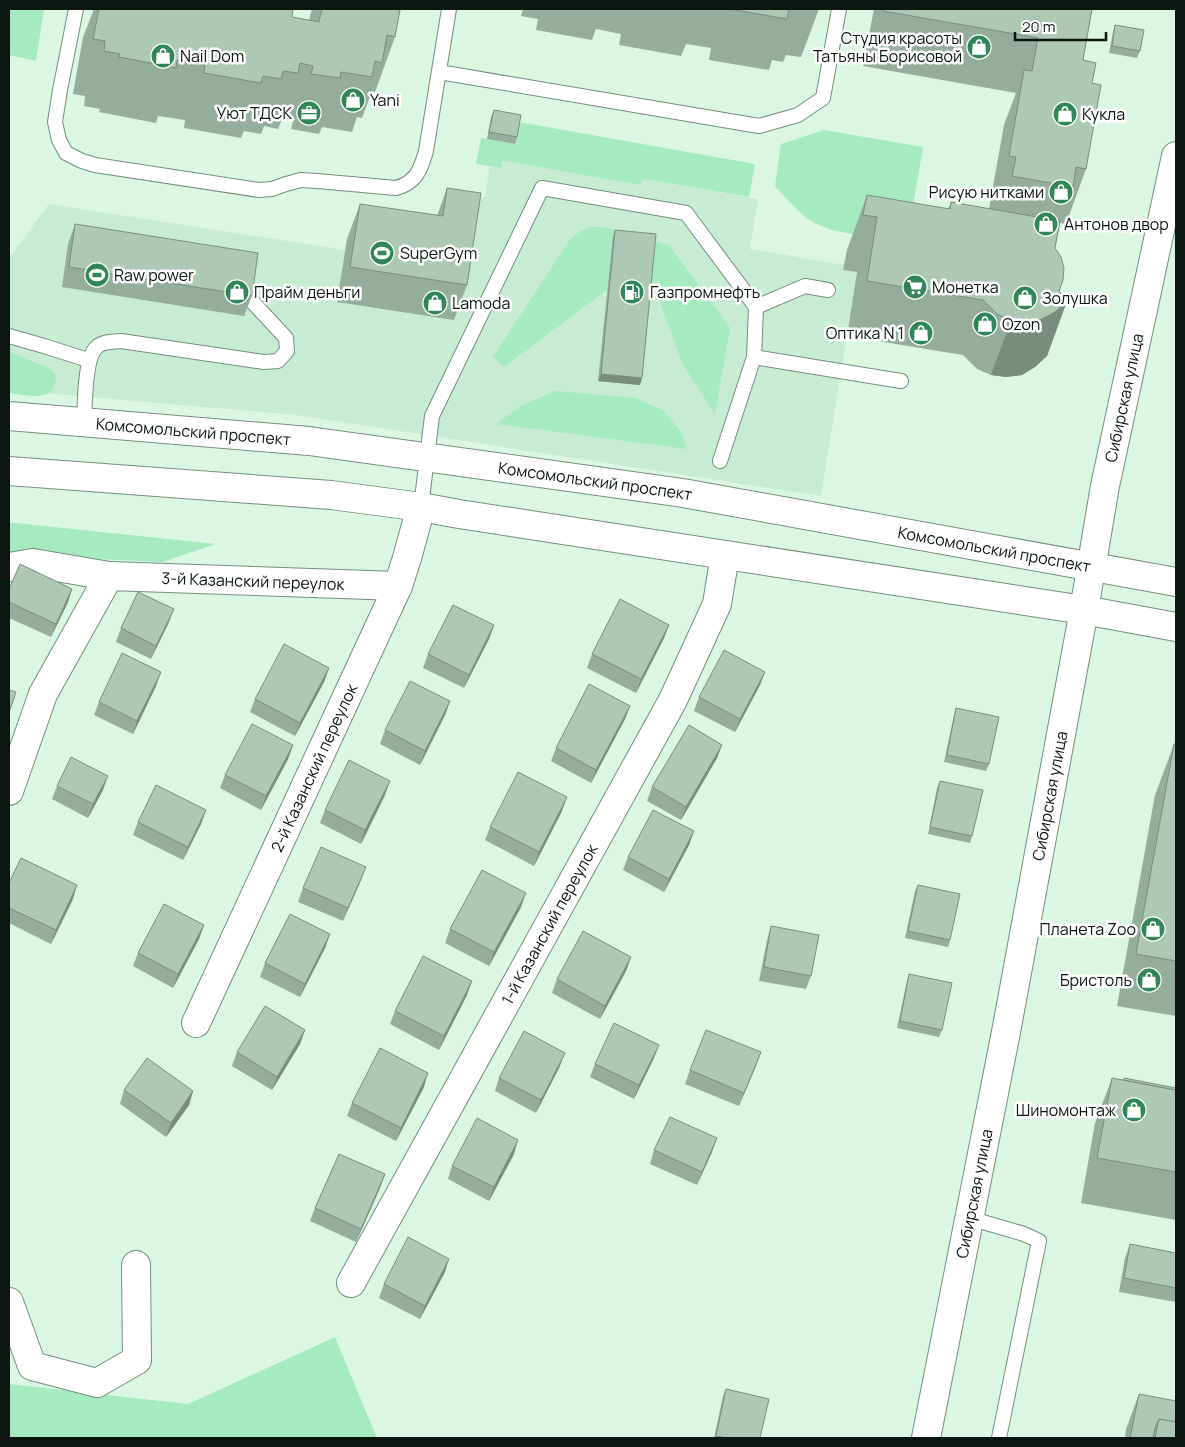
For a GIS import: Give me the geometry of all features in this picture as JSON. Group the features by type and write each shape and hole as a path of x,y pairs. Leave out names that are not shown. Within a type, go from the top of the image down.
{"main road":[{"name":"Сибирская улица","path":"926,1438 1006,1032 1105,486 1176,156"},
{"name":"Комсомольский проспект","path":"9,416 309,441 683,493 1176,582"},
{"path":"9,471 331,495 1084,610 1176,627"},
{"name":"2-й Казанский переулок","path":"196,1023 398,586 421,508"},
{"name":"1-й Казанский переулок","path":"351,1283 673,700 717,604 725,555"},
{"name":"3-й Казанский переулок","path":"9,567 32,563 109,576 398,586"},
{"path":"9,790 43,694 109,576"},
{"path":"9,1302 32,1366 97,1383 137,1360 136,1265"}],"lane":[{"path":"76,9 55,122 59,140 66,152 82,161 95,165 259,190 272,189 301,180 396,188 407,185 423,163 449,9"},
{"path":"439,72 759,126 798,115 823,98 839,9"},
{"path":"421,508 432,416 542,188 686,213 756,307 754,357 720,461"},
{"path":"756,307 805,286 828,290"},
{"path":"84,422 88,360 97,346 109,342 121,341 264,362 278,361 287,351 286,338 248,296"},
{"path":"9,336 88,360"},
{"path":"754,357 901,381"},
{"path":"969,1218 1024,1234 1039,1241 1000,1438"}],"shaded area":[{"path":"503,161 641,185 643,179 758,199 750,249 844,265 844,270 857,272 821,496 296,415 9,390 9,258 49,204 345,250 347,239 430,252 472,204 485,196 490,166 501,168"}],"green space":[{"path":"9,9 44,9 36,61 9,55"},
{"path":"519,122 755,164 749,197 643,179 641,185 503,161 501,168 476,164 481,138 515,144"},
{"path":"824,130 923,147 908,236 856,234 831,230 808,219 775,186 781,144"},
{"path":"589,227 614,229 608,289 504,367 493,357 569,241 579,232"},
{"path":"654,241 669,245 730,328 715,414 683,365 650,275"},
{"path":"9,352 51,369 56,376 54,387 50,392 40,396 9,393"},
{"path":"555,391 636,398 664,411 681,432 687,449 496,424 519,407"},
{"path":"9,523 216,544 162,562 9,555"},
{"path":"335,1337 377,1438 9,1438 9,1384 188,1404"}],"building":[{"path":"99,9 293,9 292,17 319,22 322,9 400,10 395,37 387,35 382,63 375,61 372,77 341,72 340,78 311,74 313,66 300,63 298,73 283,71 281,79 263,76 261,83 204,73 205,65 177,60 176,68 119,57 120,54 104,51 105,41 93,39"},
{"path":"730,9 789,9 787,19"},
{"path":"884,9 1092,9 1083,60 1096,63 1092,83 1101,85 1086,169 1076,167 1073,187 1012,176 1016,157 1009,156 1024,70 1032,71 1038,38 883,11"},
{"path":"1115,25 1144,30 1140,51 1112,46"},
{"path":"494,110 521,115 517,137 489,132"},
{"path":"447,188 481,193 467,285 350,267 360,204 443,216"},
{"path":"867,195 950,209 951,202 1060,221 1055,248 1061,257 1064,268 1063,280 1059,291 1067,301 1055,312 1042,319 1026,322 1011,320 997,314 983,300 867,281 877,217 863,215"},
{"path":"75,224 258,253 252,296 69,267"},
{"path":"615,230 656,234 642,378 601,374"},
{"path":"20,564 72,589 56,624 9,602 9,589"},
{"path":"138,592 174,609 156,646 121,628"},
{"path":"620,599 669,625 641,679 592,654"},
{"path":"453,605 494,625 469,675 428,654"},
{"path":"284,644 329,668 300,723 255,699"},
{"path":"724,650 765,672 740,719 699,697"},
{"path":"122,653 161,672 137,721 99,702"},
{"path":"410,681 450,701 425,751 385,730"},
{"path":"589,684 630,706 596,770 556,748"},
{"path":"9,690 16,692 9,713"},
{"path":"956,708 999,717 989,764 947,755"},
{"path":"252,724 293,745 266,796 225,775"},
{"path":"689,725 722,745 686,807 652,787"},
{"path":"1174,744 1176,744 1176,961 1136,954"},
{"path":"71,757 108,776 93,804 57,786"},
{"path":"349,760 390,781 365,830 325,810"},
{"path":"518,772 567,797 539,852 490,827"},
{"path":"940,781 983,790 972,836 930,827"},
{"path":"156,785 206,810 188,847 138,822"},
{"path":"653,810 694,831 669,879 628,857"},
{"path":"321,847 366,867 348,908 303,888"},
{"path":"21,858 77,885 56,930 9,908 9,883"},
{"path":"482,870 526,893 494,952 450,929"},
{"path":"918,885 960,894 950,940 908,931"},
{"path":"164,904 204,925 178,974 138,953"},
{"path":"290,914 330,934 305,984 265,963"},
{"path":"771,926 819,935 811,976 764,967"},
{"path":"583,931 631,957 605,1006 557,979"},
{"path":"423,956 472,981 444,1036 395,1011"},
{"path":"909,974 952,983 942,1030 900,1021"},
{"path":"265,1006 305,1030 277,1077 237,1052"},
{"path":"614,1023 659,1045 639,1085 595,1064"},
{"path":"706,1030 761,1052 744,1093 690,1070"},
{"path":"524,1031 565,1053 541,1100 499,1078"},
{"path":"380,1048 428,1073 401,1128 352,1103"},
{"path":"147,1058 193,1091 171,1123 124,1090"},
{"path":"1112,1078 1176,1090 1176,1172 1097,1158"},
{"path":"1124,1078 1176,1088 1176,1090 1124,1080"},
{"path":"670,1117 717,1138 702,1172 654,1150"},
{"path":"477,1118 518,1140 494,1187 452,1166"},
{"path":"339,1154 385,1174 361,1229 315,1208"},
{"path":"408,1237 449,1259 425,1306 384,1284"},
{"path":"1130,1244 1176,1253 1176,1288 1124,1278"},
{"path":"726,1389 769,1399 760,1438 716,1436"},
{"path":"1139,1394 1176,1401 1175,1422 1159,1419 1153,1438 1130,1438"},
{"path":"1159,1419 1176,1422 1176,1438 1155,1438"}],"place":[{"name":"Студия красоты Татьяны Борисовой","path":"979,47"},
{"name":"Nail Dom","path":"163,56"},
{"name":"Yani","path":"353,100"},
{"name":"Уют ТДСК","path":"309,113"},
{"name":"Кукла","path":"1065,114"},
{"name":"Рисую нитками","path":"1061,192"},
{"name":"Антонов двор","path":"1046,224"},
{"name":"SuperGym","path":"382,253"},
{"name":"Raw power","path":"97,275"},
{"name":"Монетка","path":"915,287"},
{"name":"Прайм деньги","path":"237,292"},
{"name":"Газпромнефть","path":"632,292"},
{"name":"Золушка","path":"1025,298"},
{"name":"Lamoda","path":"435,303"},
{"name":"Ozon","path":"985,324"},
{"name":"Оптика N 1","path":"921,333"},
{"name":"Планета Zoo","path":"1153,929"},
{"name":"Бристоль","path":"1149,980"},
{"name":"Шиномонтаж","path":"1134,1110"}]}
